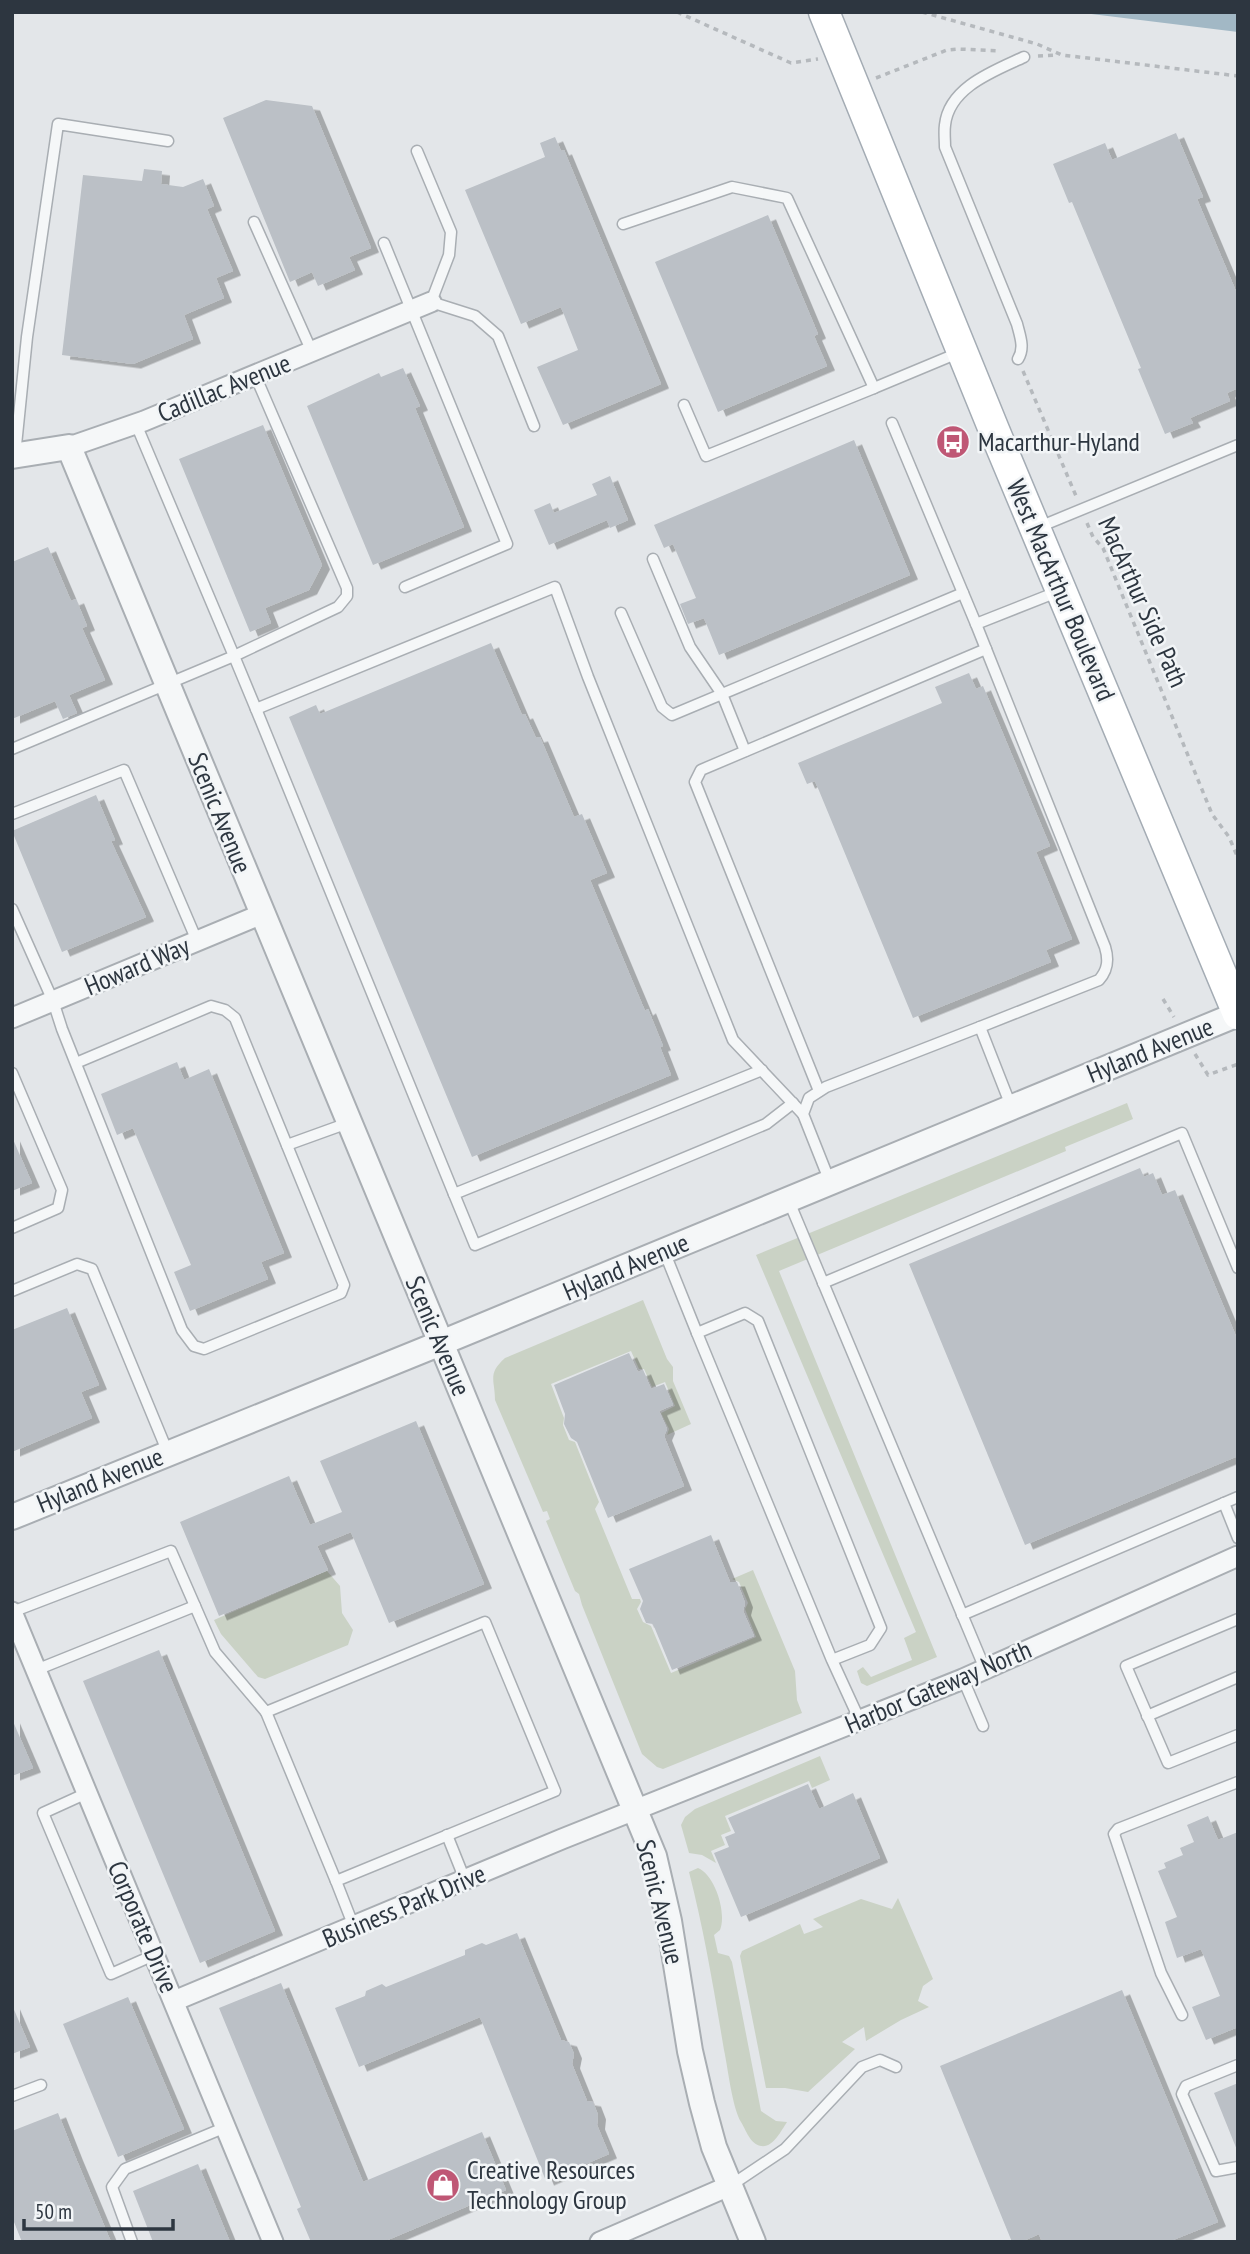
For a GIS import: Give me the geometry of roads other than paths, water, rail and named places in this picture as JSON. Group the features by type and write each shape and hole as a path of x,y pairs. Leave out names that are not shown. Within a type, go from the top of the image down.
{"main road":[{"name":"West MacArthur Boulevard","path":"824,12 1035,529 1238,1014"}],"street":[{"name":"Cadillac Avenue","path":"13,456 69,447 136,424 431,302"},
{"name":"Scenic Avenue","path":"69,447 654,1856 669,1921 690,2050 702,2103 714,2147 753,2242"},
{"name":"Howard Way","path":"12,1018 262,914"},
{"name":"Hyland Avenue","path":"12,1517 1238,1014"},
{"name":"Harbor Gateway North","path":"634,1811 963,1679 1238,1556"},
{"name":"Corporate Drive","path":"12,1612 273,2242"},
{"name":"Business Park Drive","path":"174,2001 634,1811"},
{"path":"600,2242 729,2186"}],"lane":[{"path":"1018,359 1022,344 1017,324 945,147 944,124 952,102 967,87 1024,57"},
{"path":"13,456 27,337 58,124 168,141"},
{"path":"417,151 451,232 449,255 431,302 475,316 498,336 534,426"},
{"path":"623,224 732,187 787,198 874,388"},
{"path":"254,222 312,352"},
{"path":"384,243 507,544 405,587"},
{"path":"684,405 706,456 962,352"},
{"path":"12,749 234,656 338,607 347,596 347,588 255,375"},
{"path":"803,1114 809,1098 819,1091 1099,980 1105,974 1108,956 976,624 892,423"},
{"path":"136,424 256,709 475,1245 766,1124 793,1102"},
{"path":"1035,529 1238,445"},
{"path":"653,559 690,647 722,694 745,751"},
{"path":"256,709 555,587 588,677 733,1040 803,1114 830,1182"},
{"path":"976,624 1061,590"},
{"path":"621,613 662,707 672,715 963,593"},
{"path":"819,1091 695,782 701,770 986,649"},
{"path":"12,814 124,770 197,941"},
{"path":"12,909 53,1001 76,1063 182,1330 194,1346 204,1349 341,1293 344,1285 235,1018 225,1010 211,1006 76,1063"},
{"path":"980,1027 1011,1107"},
{"path":"454,1194 762,1070"},
{"path":"12,1073 62,1190 58,1208 12,1228"},
{"path":"286,1145 348,1123"},
{"path":"823,1283 1182,1133 1238,1268"},
{"path":"788,1199 985,1669"},
{"path":"664,1251 832,1660 860,1721"},
{"path":"12,1291 77,1265 92,1269 168,1453"},
{"path":"696,1333 745,1313 758,1321 881,1628 870,1645 832,1660"},
{"path":"962,1615 1238,1497"},
{"path":"1224,1503 1238,1538"},
{"path":"12,1612 171,1551 215,1652 266,1712 354,1927"},
{"path":"36,1670 195,1606"},
{"path":"1238,1619 1126,1666 1168,1763 1238,1735"},
{"path":"266,1712 485,1622 555,1791 336,1881"},
{"path":"1147,1716 1238,1677"},
{"path":"963,1679 983,1727"},
{"path":"1182,2015 1161,1973 1114,1834 1118,1829 1238,1782"},
{"path":"87,1793 43,1813 111,1973 155,1955"},
{"path":"447,1835 466,1881"},
{"path":"729,2186 785,2149 862,2067 880,2060 896,2067"},
{"path":"1238,2065 1186,2086 1182,2094 1216,2171 1238,2167"},
{"path":"12,2096 41,2085"},
{"path":"132,2242 113,2187 125,2169 226,2127"}],"water":[{"path":"1075,12 1238,12 1238,32"}],"place":[{"name":"Macarthur-Hyland","path":"953,442"},
{"name":"Creative Resources Technology Group","path":"443,2185"}]}
